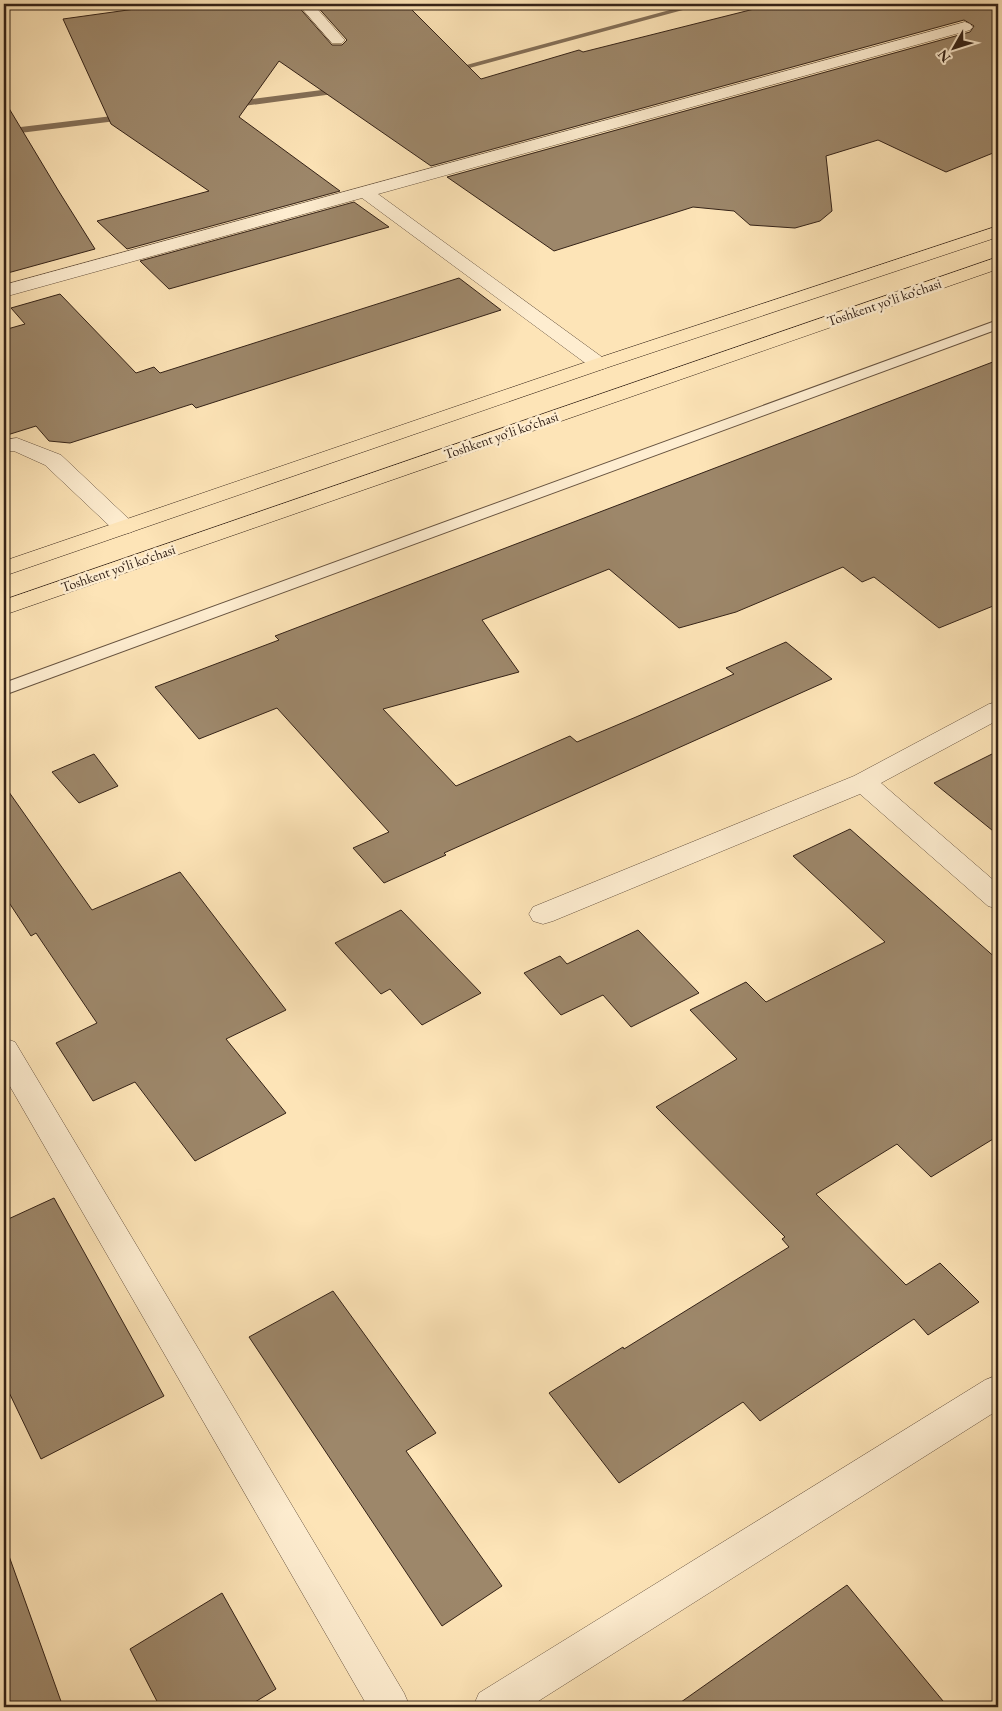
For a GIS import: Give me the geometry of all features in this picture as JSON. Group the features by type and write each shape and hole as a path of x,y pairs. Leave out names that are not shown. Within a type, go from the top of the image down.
{"highway":[{"name":"Toshkent yo‘li ko‘chasi","path":"4,569 599,364 998,231"},
{"name":"Toshkent yo‘li ko‘chasi","path":"4,608 998,263"}],"street":[{"path":"305,4 337,40"},
{"path":"4,291 966,27"},
{"path":"363,191 599,364"},
{"path":"4,446 17,444 53,460 124,528"},
{"path":"543,914 863,782 998,710"},
{"path":"863,782 998,899"},
{"path":"4,1050 390,1707"},
{"path":"493,1707 998,1391"}],"lane":[{"path":"4,689 998,324"}],"building":[{"path":"171,4 296,4 332,45 342,45 347,40 315,4 406,4 481,79 579,50 583,52 774,4 998,4 998,151 946,172 878,140 826,156 832,211 820,221 795,228 750,225 734,211 693,207 554,251 447,177 970,32 974,26 964,20 431,166 279,61 239,117 340,191 127,249 97,221 209,191 111,124 63,19"},
{"path":"4,100 58,190 95,249 4,274"},
{"path":"354,202 389,227 169,289 140,261"},
{"path":"459,278 501,310 196,408 192,404 70,443 49,441 36,426 4,436 4,330 25,324 11,308 60,294 136,373 154,367 160,373"},
{"path":"998,360 998,604 939,628 874,577 862,582 843,567 736,612 679,628 609,569 482,620 519,672 383,709 456,786 570,736 577,742 636,717 734,674 726,668 786,642 832,679 444,853 446,855 384,883 353,848 389,832 277,708 199,739 155,687 279,640 275,636"},
{"path":"998,751 998,835 934,783"},
{"path":"94,754 118,786 79,803 52,772"},
{"path":"4,785 92,910 180,872 286,1010 226,1039 286,1113 195,1161 135,1082 93,1101 56,1043 97,1023 36,933 31,936 4,895"},
{"path":"850,829 998,960 998,1136 931,1177 897,1144 816,1194 906,1285 940,1263 979,1302 928,1335 914,1319 760,1421 743,1402 619,1483 549,1393 789,1247 782,1239 785,1237 656,1107 737,1059 690,1010 746,982 766,1002 885,942 793,856"},
{"path":"401,910 481,993 422,1025 390,989 381,994 335,943"},
{"path":"638,930 699,993 631,1027 603,995 561,1015 524,973 560,956 567,964"},
{"path":"54,1198 164,1396 41,1459 4,1382 4,1221"},
{"path":"333,1291 436,1433 406,1451 502,1586 442,1626 249,1337"},
{"path":"9,1556 63,1707 4,1707 4,1557"},
{"path":"847,1585 948,1707 674,1707"},
{"path":"222,1593 276,1689 247,1707 160,1707 130,1649"}],"waterway":[{"path":"448,71 701,4"},
{"path":"229,105 345,90"},
{"path":"4,132 129,117"}]}
